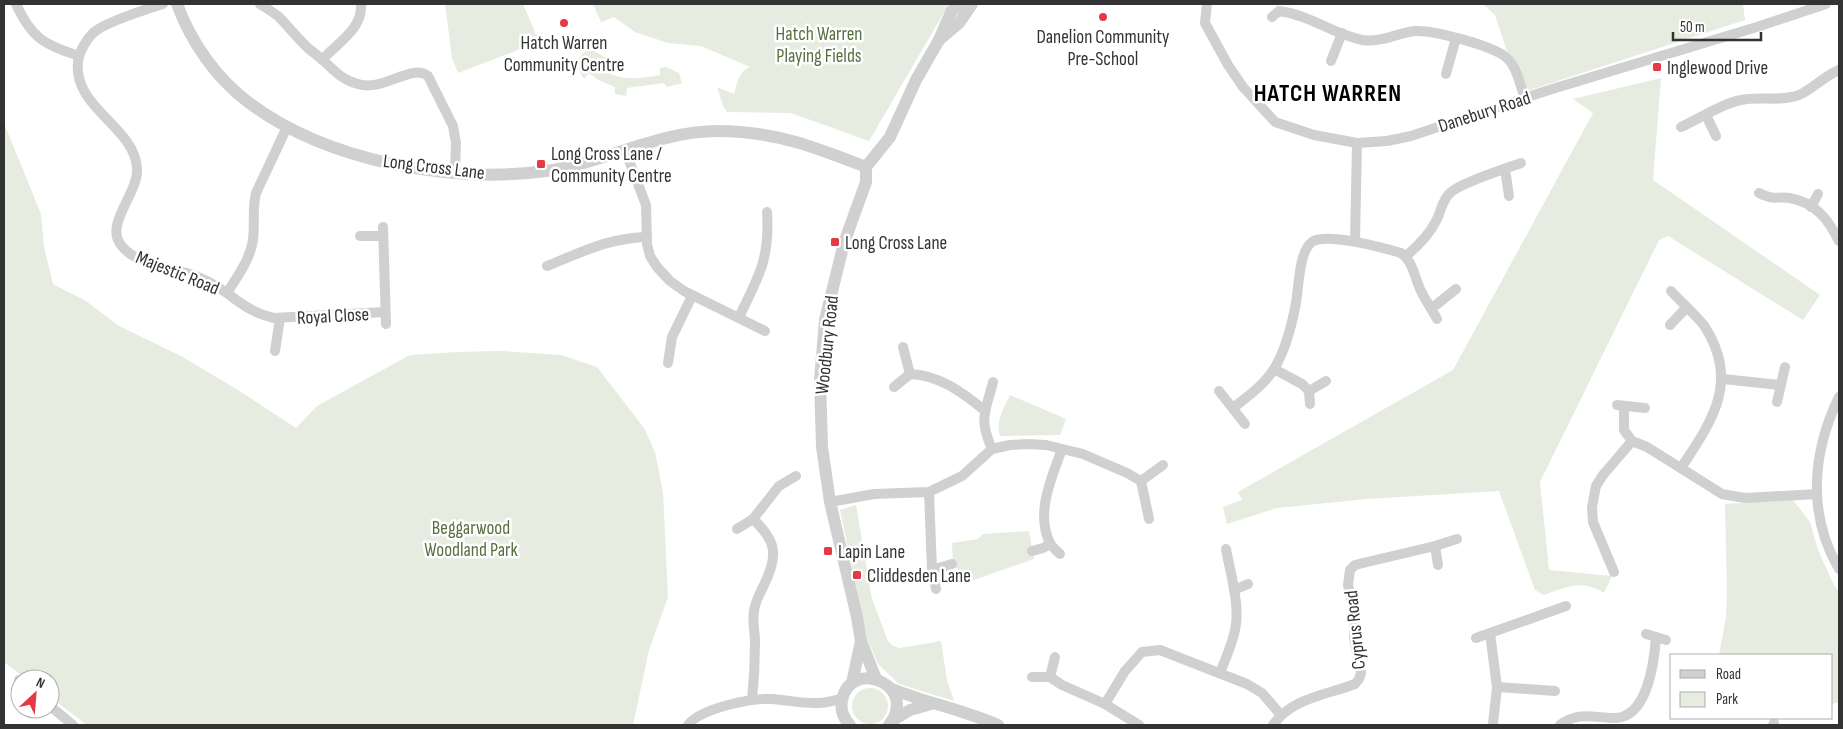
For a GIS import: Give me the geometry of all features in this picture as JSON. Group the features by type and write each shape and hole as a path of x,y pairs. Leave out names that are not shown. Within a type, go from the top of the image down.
{"street":[{"path":"16,4 27,26 37,37 53,46 79,56 86,42 95,31 128,16 163,4"},
{"name":"Long Cross Lane","path":"177,4 196,43 212,67 247,101 287,127 330,146 374,160 455,172 545,171 574,165 666,138 694,132 717,131 749,132 804,143 866,167"},
{"path":"260,4 278,16 309,49 342,77 362,85 381,85 413,72 421,72 428,76 453,126 456,143 455,172"},
{"path":"322,60 356,26 360,18 361,4"},
{"path":"866,167 890,137 918,76 939,40 951,12 958,4"},
{"path":"939,40 960,23 972,4"},
{"name":"Danebury Road","path":"1206,4 1205,23 1228,65 1243,87 1275,122 1314,135 1358,143 1399,139 1826,4"},
{"path":"1272,17 1279,11 1295,13 1342,33 1370,40 1383,39 1415,31 1456,38 1497,51 1508,59 1515,70 1525,98"},
{"path":"1331,61 1342,33"},
{"path":"1446,74 1456,38"},
{"name":"Majestic Road","path":"79,56 78,72 82,89 120,135 130,149 137,166 136,184 116,228 117,240 125,250 140,258 202,278 227,293 250,250 253,237 256,193 287,127"},
{"path":"1681,127 1735,101 1755,98 1787,98 1800,94 1828,75 1839,70"},
{"path":"1706,115 1716,136"},
{"path":"1355,241 1358,143"},
{"path":"625,150 646,206 646,237 650,256 657,267 670,281 692,296 765,331"},
{"path":"1406,256 1426,236 1436,222 1445,199 1450,193 1459,187 1521,162"},
{"name":"Woodbury Road","path":"866,167 866,182 844,243 825,320 821,361 820,423 830,502 861,641 876,679"},
{"path":"1505,169 1509,196"},
{"path":"1759,193 1775,199 1791,199 1811,207 1824,216 1839,241"},
{"path":"1811,207 1818,194"},
{"path":"739,317 764,263 768,234 767,212"},
{"name":"Royal Close","path":"360,236 383,232 386,324"},
{"path":"547,266 602,243 646,237"},
{"path":"1233,408 1262,385 1274,369 1291,326 1304,251 1311,242 1320,239 1355,241 1406,256 1420,290 1437,319"},
{"path":"1431,308 1456,289"},
{"path":"1671,291 1704,326 1717,350 1723,379 1716,408 1705,432 1682,468"},
{"name":"Royal Close","path":"227,293 254,311 269,317 385,312"},
{"path":"668,363 674,331 692,296"},
{"path":"1670,325 1686,308"},
{"name":"Royal Close","path":"275,351 280,318"},
{"path":"903,347 910,374"},
{"path":"1777,402 1785,367"},
{"path":"1274,369 1302,384 1309,391 1310,404"},
{"path":"894,387 910,374 924,374 966,396 984,410"},
{"path":"1723,379 1780,385"},
{"path":"1309,391 1326,381"},
{"path":"992,449 984,425 984,410 993,382"},
{"path":"1219,391 1245,424"},
{"path":"1839,397 1819,451 1817,467 1817,494 1825,536 1839,569"},
{"path":"1645,408 1621,406 1624,430 1632,441 1647,447 1722,494 1745,498 1817,494"},
{"path":"1614,572 1593,522 1592,507 1596,486 1602,475 1632,441"},
{"path":"830,502 874,494 929,492 962,476 992,449 1027,444 1083,454 1141,481 1149,519"},
{"path":"1060,554 1050,544 1045,522 1045,500 1062,449"},
{"path":"1141,481 1163,465"},
{"path":"737,529 753,519 779,486 796,476"},
{"path":"929,492 932,570 936,589"},
{"path":"752,700 755,641 753,614 755,602 774,565 773,546 765,530 753,519"},
{"name":"Cyprus Road","path":"1273,725 1281,715 1308,698 1355,684 1359,679 1361,673 1354,638 1355,616 1348,584 1350,570 1363,563 1457,539"},
{"path":"1032,551 1050,544"},
{"path":"1435,546 1438,564"},
{"path":"1220,672 1232,642 1237,622 1234,590 1226,549"},
{"path":"1597,557 1606,550"},
{"path":"932,570 952,564"},
{"path":"1234,590 1248,584"},
{"path":"1476,638 1566,606"},
{"path":"1490,633 1497,687 1491,725"},
{"path":"1560,725 1567,720 1582,715 1614,719 1627,716 1635,709 1645,692 1650,678 1656,637"},
{"name":"Woodbury Road","path":"842,699 852,683 861,641"},
{"path":"1105,704 1125,671 1142,652 1160,650 1247,684 1262,694 1281,715"},
{"path":"1050,677 1055,657"},
{"path":"1032,677 1050,677 1062,685 1105,704 1139,725"},
{"path":"852,683 863,679 876,679 887,684 892,690 897,704 890,723"},
{"path":"1497,687 1555,691"},
{"path":"892,690 931,704 966,712 998,725"},
{"path":"688,725 692,720 716,710 752,700 770,699 819,703 842,699 846,720"},
{"path":"819,703 846,720"},
{"path":"890,723 910,710 931,704"},
{"path":"60,714 73,725"}],"green space":[{"path":"445,4 523,4 539,42 458,73 452,58"},
{"name":"Hatch Warren Playing Fields","path":"593,4 949,4 869,141 791,113 727,112 717,87 734,94 741,74 750,67 701,46 668,43 635,32 614,17 601,22"},
{"path":"1483,4 1743,4 1745,20 1527,91 1512,55 1507,51 1495,15"},
{"path":"588,50 594,51 606,58 600,67 613,75 636,78 660,75 660,68 666,67 679,73 682,83 667,87 664,83 627,88 626,96 615,94 615,87 598,80 589,73 584,79 579,70 578,63 581,56"},
{"path":"1661,78 1653,180 1820,295 1803,320 1668,236 1659,240 1540,482 1549,570 1612,576 1604,593 1581,585 1567,587 1544,595 1535,590 1499,491 1367,499 1277,508 1227,524 1223,507 1242,500 1238,492 1453,370 1593,113 1573,99"},
{"name":"Beggarwood Woodland Park","path":"4,123 41,214 44,247 53,284 86,301 119,326 181,356 296,428 317,406 410,355 501,351 561,355 597,367 644,428 655,452 663,492 668,597 649,650 633,725 87,725 60,705 60,669 13,669 4,662"},
{"path":"1010,395 1066,419 1060,435 1000,436 999,420"},
{"path":"1793,500 1810,522 1818,550 1839,592 1839,702 1833,704 1833,654 1719,654 1726,617 1727,594 1725,504"},
{"path":"856,505 872,599 888,641 893,646 900,648 941,641 947,680 954,701 899,684 878,664 867,639 840,510"},
{"path":"1029,531 1034,559 971,581 953,565 952,543 978,539 983,534"},
{"path":"870,688 883,693 888,706 883,719 870,724 857,719 852,706 857,693"}],"place":[{"name":"Danelion Community Pre-School","path":"1103,17"},
{"name":"Hatch Warren Community Centre","path":"564,23"},
{"name":"Inglewood Drive","path":"1657,67"},
{"name":"Long Cross Lane / Community Centre","path":"541,164"},
{"name":"Long Cross Lane","path":"835,242"},
{"name":"Lapin Lane","path":"828,551"},
{"name":"Cliddesden Lane","path":"857,575"}],"district":[{"name":"HATCH WARREN","path":"1328,93"}]}
